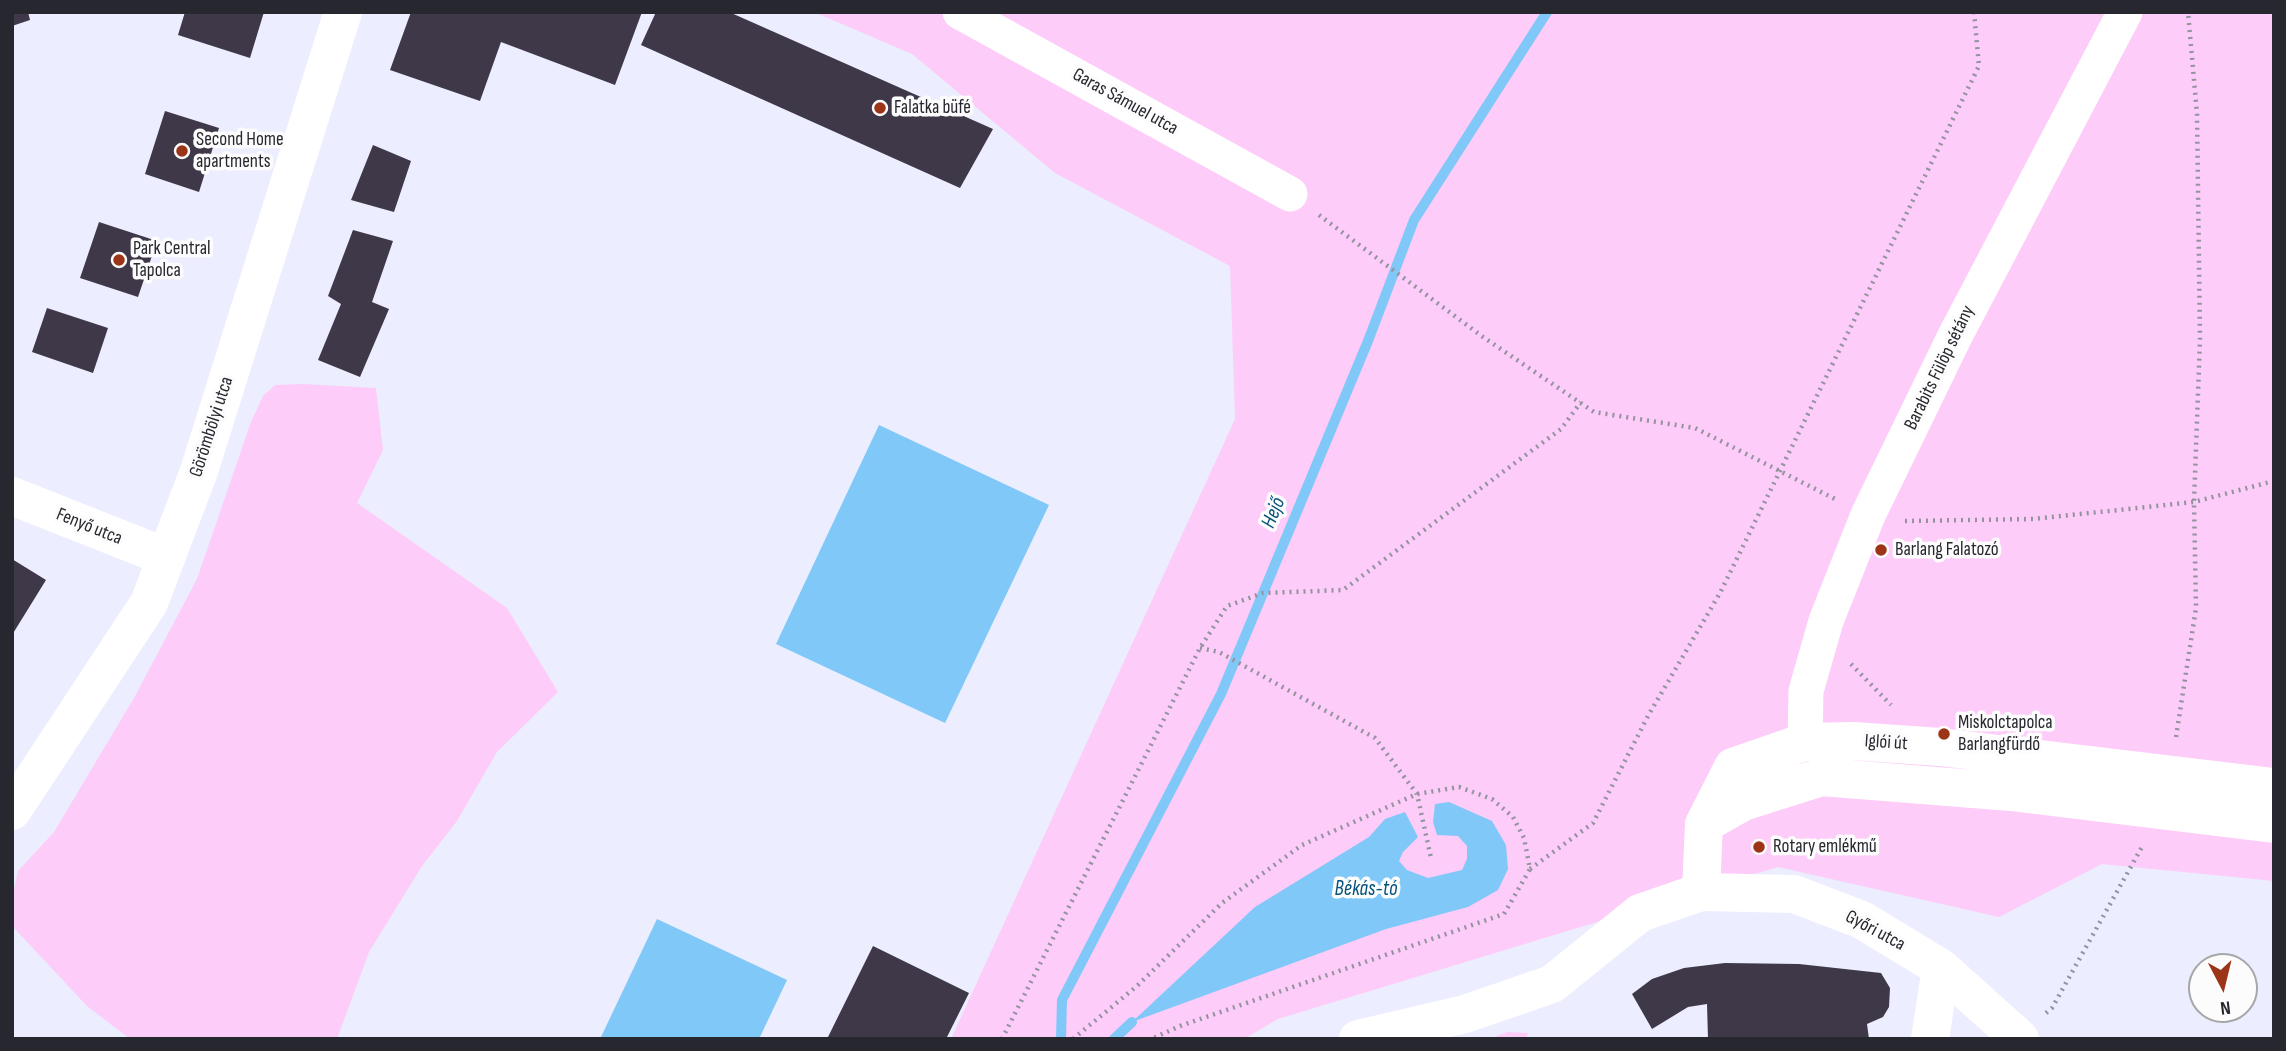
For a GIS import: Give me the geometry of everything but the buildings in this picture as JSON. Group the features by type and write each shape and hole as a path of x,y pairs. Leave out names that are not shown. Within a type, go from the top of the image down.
{"street":[{"name":"Görömbölyi utca","path":"12,811 149,603 198,471 343,12"},
{"name":"Garas Sámuel utca","path":"960,12 1290,194"},
{"name":"Barabits Fülöp sétány","path":"1805,742 1806,691 1826,621 1868,515 1955,336 2125,12"},
{"name":"Fenyő utca","path":"12,496 166,557"},
{"name":"Iglói út","path":"1702,892 1704,824 1733,767 1805,742 1853,741 1940,747 2274,787"},
{"name":"Iglói út","path":"1704,824 1743,803 1822,777 2011,792 2274,824"},
{"name":"Győri utca","path":"1359,1039 1465,1014 1552,984 1640,913 1702,892 1794,894 1862,920 1941,968 2019,1037"},
{"path":"1930,1039 1941,968"}],"path":[{"path":"1152,1039 1180,1026 1504,914 1530,869 1593,823 1648,716 1720,593 1778,470 1979,66 1974,12"},
{"path":"2168,776 2196,608 2194,502 2200,339 2197,114 2188,12"},
{"path":"1290,194 1483,337 1594,412 1695,429 1868,515 1900,521 2033,519 2194,502 2274,481"},
{"path":"1002,1039 1200,648 1227,606 1264,593 1343,590 1561,429 1581,402"},
{"path":"1826,621 1847,660 1899,713"},
{"path":"1200,648 1230,659 1375,738 1417,794 1431,859"},
{"path":"1073,1039 1137,986 1222,902 1302,845 1417,794 1459,787 1492,799 1513,817 1524,838 1530,869"},
{"path":"2019,1037 2052,1008 2147,836"}],"shaded area":[{"path":"814,12 2274,12 2274,881 2102,864 1999,917 1778,867 1278,1019 1244,1039 951,1039 1235,419 1230,266 1055,173 912,54"},
{"path":"275,385 376,388 383,450 357,503 507,608 558,692 497,752 457,821 422,866 369,952 337,1039 130,1039 87,1006 14,928 12,898 18,871 54,832 134,698 197,579 251,422 263,396"},
{"path":"1507,1032 1528,1033 1526,1039 1489,1039"}],"water":[{"path":"879,425 1049,505 945,723 776,644"},
{"name":"Békás-tó","path":"1449,802 1492,821 1506,845 1508,869 1498,890 1468,907 1386,929 1132,1022 1255,907 1369,837 1385,819 1405,812 1418,837 1403,852 1399,861 1407,870 1428,878 1462,870 1467,859 1467,846 1458,836 1437,835 1433,822 1435,804"},
{"path":"657,919 787,980 759,1039 600,1039"}],"waterway":[{"name":"Hejő","path":"1061,1039 1062,1000 1221,694 1368,341 1414,220 1547,12"},
{"path":"1114,1039 1132,1022"}],"place":[{"name":"Falatka büfé","path":"880,108"},
{"name":"Second Home apartments","path":"182,151"},
{"name":"Park Central Tapolca","path":"119,260"},
{"name":"Barlang Falatozó","path":"1881,550"},
{"name":"Miskolctapolca Barlangfürdő","path":"1944,734"},
{"name":"Rotary emlékmű","path":"1759,847"}]}
